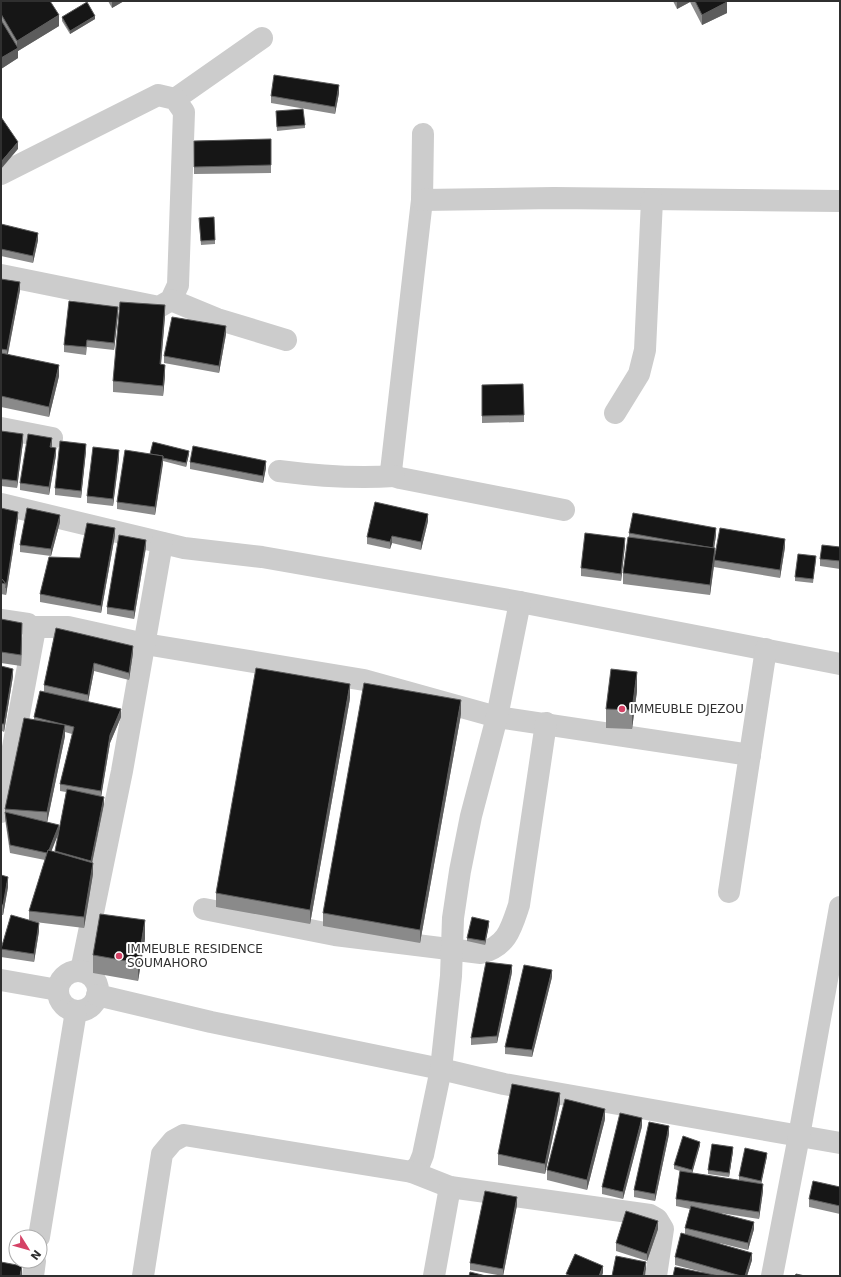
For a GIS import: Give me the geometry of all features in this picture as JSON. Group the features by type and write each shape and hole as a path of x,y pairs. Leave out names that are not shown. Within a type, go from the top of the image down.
{"street":[{"path":"174,99 262,38"},
{"path":"1,174 158,95 174,99 184,112 178,286 171,300 159,307 1,275"},
{"path":"394,476 391,471 422,200 423,134"},
{"path":"422,200 554,198 840,201"},
{"path":"615,413 639,374 645,350 652,200"},
{"path":"171,300 217,319 286,340"},
{"path":"1,428 52,438"},
{"path":"279,472 336,477 367,478 394,476 564,510"},
{"path":"1,504 184,548 262,557 520,602 840,664"},
{"path":"81,972 122,771 162,543"},
{"path":"412,1172 419,1165 423,1155 441,1069 452,950 453,918 460,870 471,816 497,716 520,602"},
{"path":"1,620 28,624 32,627 68,627 144,644 364,680 497,716 750,755"},
{"path":"1,812 34,640 34,630 32,627"},
{"path":"729,892 766,649"},
{"path":"204,908 335,935 481,953 493,950 510,931 519,905 546,723"},
{"path":"772,1276 840,907"},
{"path":"73,972 81,972 88,974 94,980 97,987 97,995 95,1002 90,1007 83,1011 76,1011 64,1006 60,1001 58,990 60,982 66,976 73,972"},
{"path":"1,980 58,990"},
{"path":"97,995 211,1022 441,1069 504,1084 840,1143"},
{"path":"40,1229 76,1011"},
{"path":"142,1276 162,1154 173,1141 184,1135 412,1172 450,1187 650,1215 657,1219 662,1230 656,1276"},
{"path":"434,1276 450,1187"}],"building":[{"path":"1,1 50,1 59,15 17,41 1,14"},
{"path":"695,1 726,1 727,2 702,15"},
{"path":"87,2 95,16 70,31 62,17"},
{"path":"1,20 18,48 1,58"},
{"path":"274,75 339,85 335,107 271,96"},
{"path":"303,109 305,125 277,127 276,111"},
{"path":"1,117 18,142 1,162"},
{"path":"271,139 271,165 194,167 194,141"},
{"path":"214,217 215,240 201,241 199,218"},
{"path":"1,224 38,233 33,256 1,249"},
{"path":"1,279 20,282 7,350 1,349"},
{"path":"69,301 118,307 114,343 87,340 86,347 64,345"},
{"path":"120,302 165,305 160,364 165,365 163,386 113,381"},
{"path":"172,317 226,326 219,366 164,356"},
{"path":"1,353 59,365 49,407 1,396"},
{"path":"523,384 524,415 482,416 482,385"},
{"path":"1,431 23,434 17,481 1,479"},
{"path":"28,434 52,438 50,447 56,448 49,487 20,483"},
{"path":"60,441 86,444 81,491 55,488"},
{"path":"153,442 189,451 186,463 163,458 163,456 150,454"},
{"path":"193,446 266,461 263,476 190,462"},
{"path":"93,447 119,450 113,499 87,496"},
{"path":"125,450 163,456 155,507 117,502"},
{"path":"375,502 428,514 421,542 392,536 390,542 367,537"},
{"path":"1,508 18,512 6,588 6,584 1,578"},
{"path":"27,508 60,515 51,549 20,545"},
{"path":"633,513 716,528 713,548 629,533"},
{"path":"87,523 115,528 101,606 40,594 49,557 80,558"},
{"path":"720,528 785,539 780,570 714,560"},
{"path":"585,533 625,538 621,574 581,568"},
{"path":"119,535 146,540 134,611 107,607"},
{"path":"628,537 715,548 710,585 623,573"},
{"path":"822,545 840,547 840,561 820,559"},
{"path":"798,554 816,556 813,579 795,577"},
{"path":"1,578 6,584 1,583"},
{"path":"1,619 22,623 21,655 1,652"},
{"path":"56,628 133,646 129,673 94,663 88,695 44,685"},
{"path":"1,666 13,669 4,724 1,724"},
{"path":"256,668 350,684 310,910 216,893"},
{"path":"611,669 637,672 632,710 606,709"},
{"path":"364,683 461,700 420,930 323,913"},
{"path":"40,691 121,709 110,735 101,791 60,784 74,727 34,717"},
{"path":"24,718 65,725 47,812 5,809"},
{"path":"67,789 104,797 91,861 55,851"},
{"path":"5,812 59,825 47,853 10,845"},
{"path":"48,850 93,863 84,917 29,911"},
{"path":"1,875 8,877 3,905 1,904"},
{"path":"100,914 145,920 138,963 93,955"},
{"path":"11,915 39,923 34,954 1,949"},
{"path":"472,917 489,921 485,941 467,938"},
{"path":"486,962 512,965 497,1036 471,1038"},
{"path":"524,965 552,970 532,1050 505,1047"},
{"path":"512,1084 560,1093 545,1164 498,1154"},
{"path":"565,1099 605,1109 587,1180 547,1170"},
{"path":"620,1113 642,1118 623,1192 602,1187"},
{"path":"649,1122 669,1126 655,1194 634,1190"},
{"path":"683,1136 700,1142 692,1170 674,1165"},
{"path":"712,1144 733,1147 729,1173 708,1170"},
{"path":"745,1148 767,1153 761,1181 739,1176"},
{"path":"680,1171 763,1184 759,1212 676,1199"},
{"path":"813,1181 840,1187 840,1206 809,1199"},
{"path":"485,1191 517,1197 503,1269 470,1263"},
{"path":"691,1206 754,1222 748,1243 685,1228"},
{"path":"626,1211 658,1221 647,1254 616,1243"},
{"path":"681,1233 752,1253 745,1276 675,1257"},
{"path":"575,1254 603,1266 599,1276 571,1276 566,1274"},
{"path":"616,1256 646,1262 643,1276 612,1276"},
{"path":"1,1262 8,1263 8,1269 21,1269 20,1276 1,1276"},
{"path":"675,1267 719,1276 673,1276"},
{"path":"470,1272 486,1276 469,1276"}],"place":[{"name":"IMMEUBLE DJEZOU","path":"622,709"},
{"name":"IMMEUBLE RESIDENCE SOUMAHORO","path":"119,956"}]}
